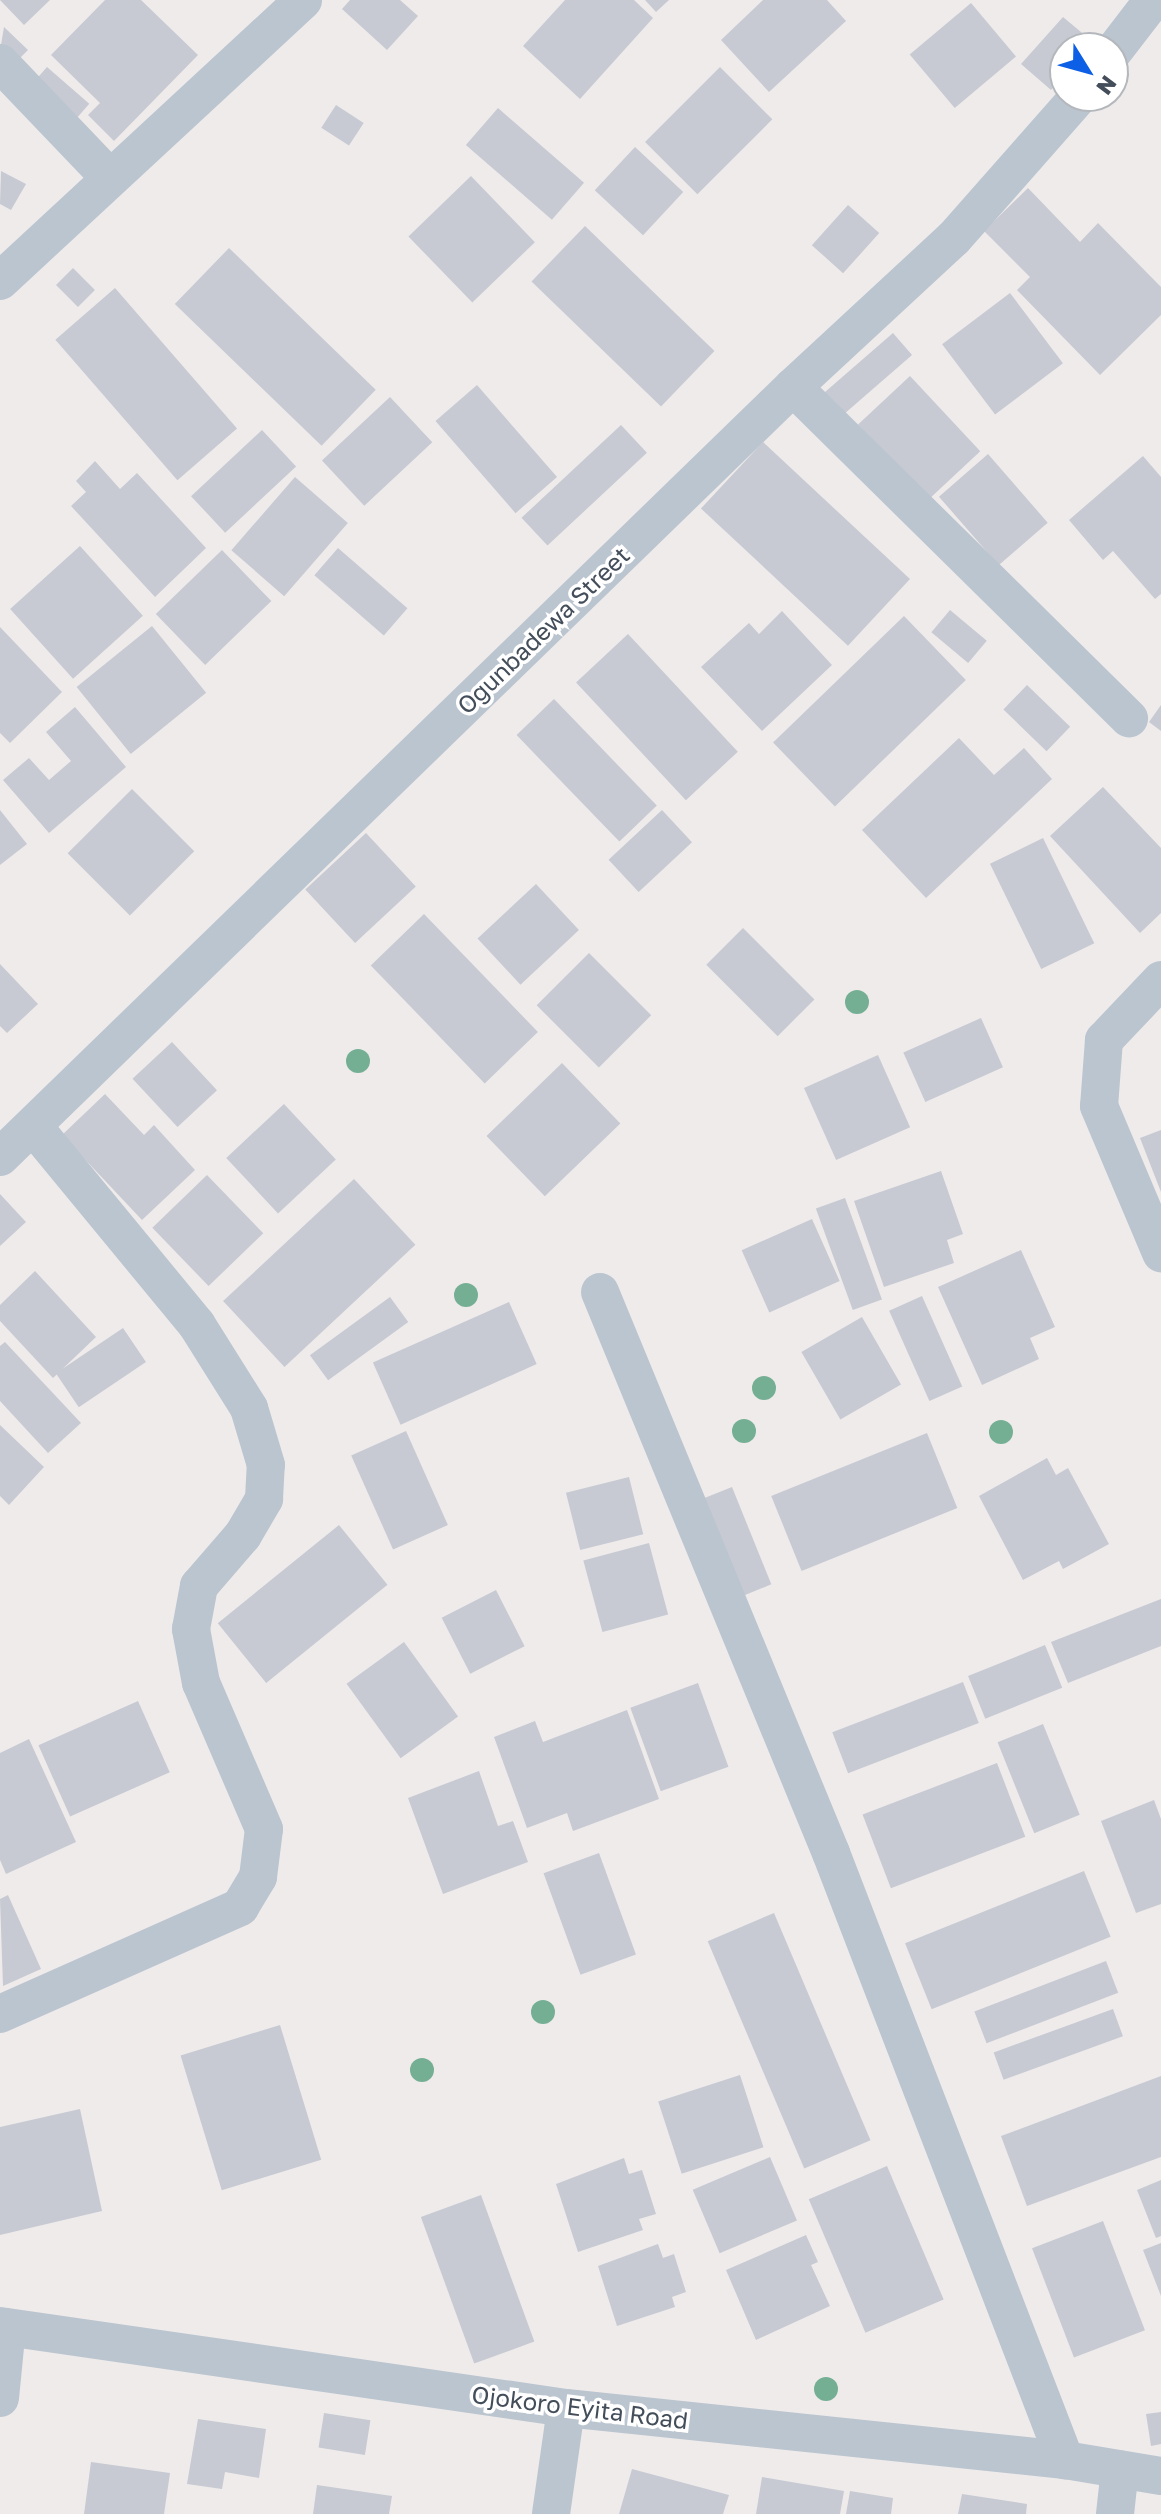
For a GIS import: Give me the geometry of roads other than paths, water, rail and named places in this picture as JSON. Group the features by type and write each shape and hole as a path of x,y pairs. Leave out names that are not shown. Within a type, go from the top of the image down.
{"street":[{"path":"0,281 303,0"},
{"path":"1128,32 1153,0"},
{"path":"0,63 110,178"},
{"name":"Ogunbadewa Street","path":"0,1157 793,387 954,238 1065,112"},
{"path":"793,387 1129,718"},
{"path":"1161,980 1104,1040 1099,1106 1161,1253"},
{"path":"0,2014 240,1907 258,1877 264,1829 201,1683 191,1629 199,1586 243,1535 264,1499 266,1465 249,1408 197,1325 33,1126"},
{"path":"600,1292 831,1853 1065,2460"},
{"path":"0,2398 4,2326"},
{"name":"Ojokoro Eyita Road","path":"4,2326 566,2408 1065,2460 1161,2476"},
{"path":"551,2514 566,2408"},
{"path":"1115,2514 1120,2469"}]}
